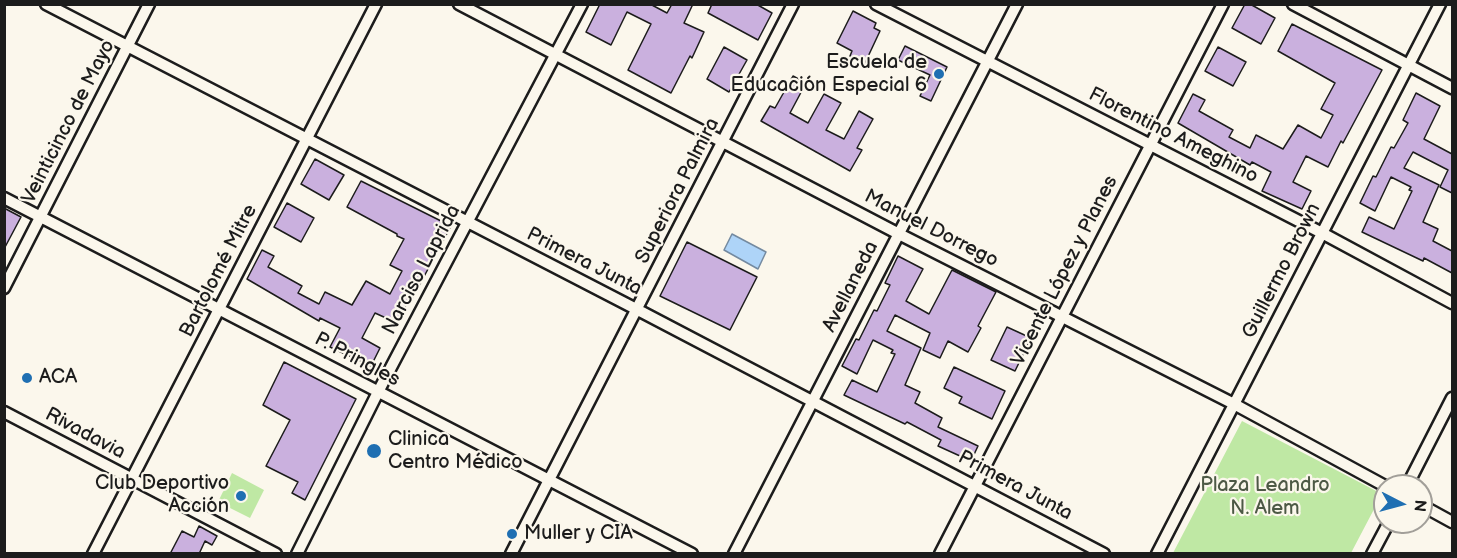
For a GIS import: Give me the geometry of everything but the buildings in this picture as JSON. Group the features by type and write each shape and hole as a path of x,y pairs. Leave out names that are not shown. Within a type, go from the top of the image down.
{"street":[{"name":"Primera Junta","path":"46,4 1104,554"},
{"name":"Veinticinco de Mayo","path":"4,288 149,4"},
{"name":"Bartolomé Mitre","path":"93,554 376,4"},
{"name":"Manuel Dorrego","path":"459,4 899,234 1063,315 1373,479"},
{"name":"Narciso Laprida","path":"297,554 378,392 582,4"},
{"name":"Superiora Palmira","path":"511,554 793,4"},
{"name":"Florentino Ameghino","path":"876,4 1322,233 1452,303"},
{"name":"Avellaneda","path":"734,554 1017,4"},
{"name":"Vicente López y Planes","path":"940,554 1223,4"},
{"path":"1293,4 1452,88"},
{"name":"Guillermo Brown","path":"1157,554 1440,4"},
{"name":"P. Pringles","path":"4,198 692,554"},
{"path":"1413,474 1452,398"},
{"name":"Rivadavia","path":"4,412 276,554"},
{"path":"1433,512 1452,522"},
{"path":"1372,554 1383,534"}],"green space":[{"name":"Plaza Leandro N. Alem","path":"1242,421 1373,489 1373,511 1351,553 1173,553"},
{"name":"Club Deportivo Acción","path":"232,473 264,490 250,518 218,502"}],"water":[{"path":"732,234 766,252 758,269 724,250"}],"place":[{"name":"Escuela de Educación Especial 6","path":"939,74"},
{"name":"ACA","path":"27,378"},
{"name":"Clinica Centro Médico","path":"374,451"},
{"name":"Club Deportivo Acción","path":"241,496"},
{"name":"Muller y CIA","path":"512,534"}]}
